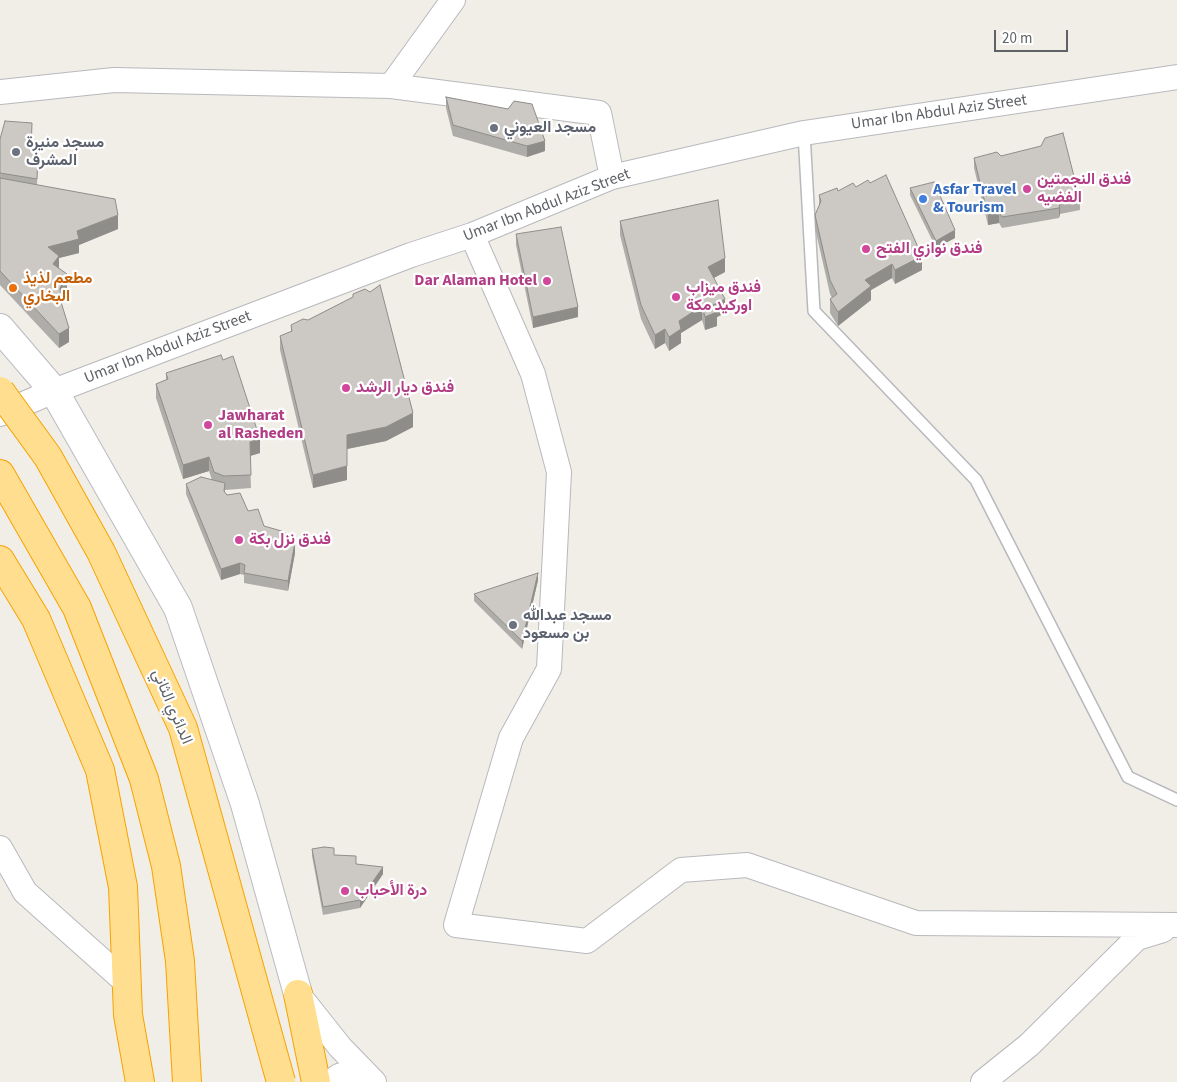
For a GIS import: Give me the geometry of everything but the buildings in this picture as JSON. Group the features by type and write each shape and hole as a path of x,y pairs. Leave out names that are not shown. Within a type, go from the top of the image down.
{"highway":[{"name":"الدائري الثاني","path":"0,391 48,458 101,552 183,728 281,1082"},
{"path":"0,474 77,608 144,779 166,866 180,962 186,1071"},
{"path":"0,560 36,619 100,770 124,887 128,1016 140,1082"},
{"path":"298,994 316,1082"}],"street":[{"path":"391,86 453,0"},
{"name":"Umar Ibn Abdul Aziz Street","path":"0,414 54,391 411,255 472,235 612,177 804,133 1177,78"},
{"path":"0,92 114,80 391,86 599,113 612,177"},
{"path":"472,235 533,374 559,472 549,669 511,738 456,925 587,941 682,870 747,865 916,923 1177,925"},
{"path":"0,328 54,391 178,608 245,804 298,994 340,1047 368,1076"},
{"path":"0,848 25,892 127,983"},
{"path":"983,1082 1029,1045 1137,938 1177,925"},
{"path":"330,1082 339,1076 368,1076"}],"lane":[{"path":"804,133 814,311 976,480 1128,777 1177,800"}],"place":[{"name":"مسجد العيوني","path":"494,128"},
{"name":"مسجد منيرة المشرف","path":"16,152"},
{"name":"فندق النجمتين الفضيه","path":"1027,189"},
{"name":"Asfar Travel & Tourism","path":"923,199"},
{"name":"فندق نوازي الفتح","path":"866,249"},
{"name":"Dar Alaman Hotel","path":"547,281"},
{"name":"مطعم لذيذ البخاري","path":"13,288"},
{"name":"فندق ميزاب اوركيد مكة","path":"676,297"},
{"name":"فندق ديار الرشد","path":"346,388"},
{"name":"Jawharat al Rasheden","path":"208,425"},
{"name":"فندق نزل بكة","path":"239,540"},
{"name":"مسجد عبدالله بن مسعود","path":"513,625"},
{"name":"درة الأحباب","path":"345,891"}]}
